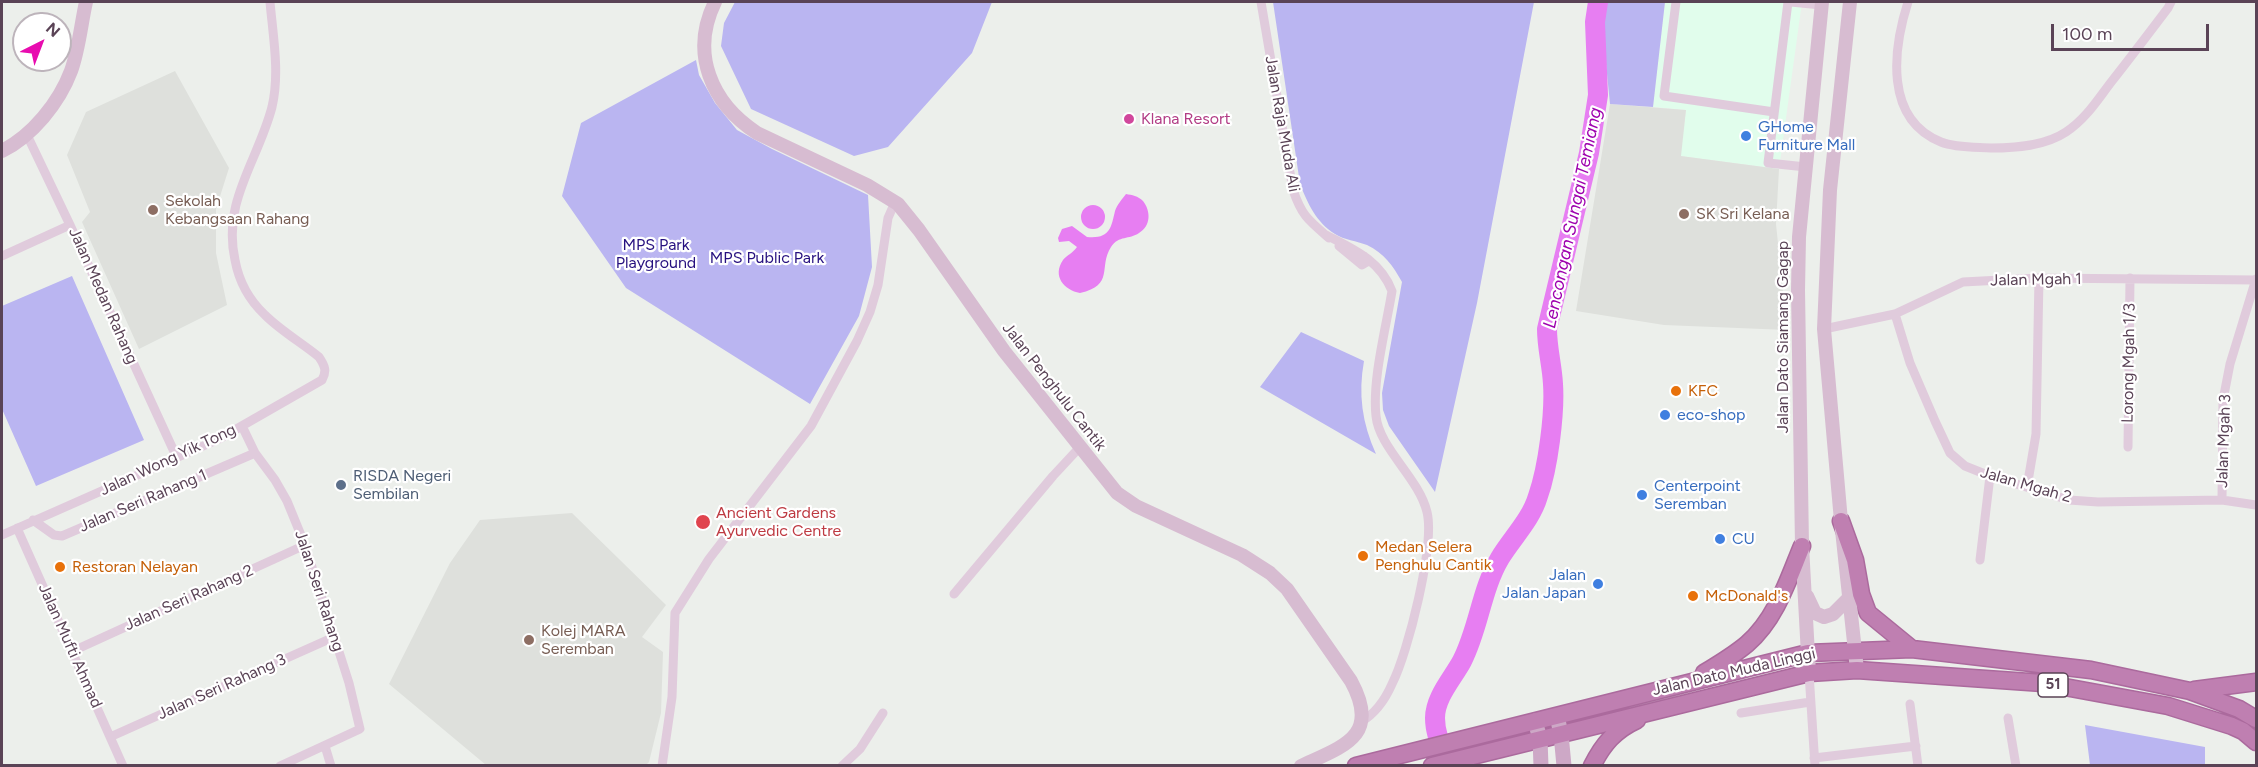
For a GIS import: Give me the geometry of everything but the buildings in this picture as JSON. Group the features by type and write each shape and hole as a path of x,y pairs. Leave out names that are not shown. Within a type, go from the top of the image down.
{"highway":[{"path":"1841,521 1855,560 1861,594 1868,613 1912,649"},
{"path":"1693,680 1749,643 1768,620 1782,596 1802,546"},
{"name":"Jalan Dato Muda Linggi","path":"1356,765 1808,653 1856,650 1912,649 2109,673 2190,691 2256,717"},
{"name":"Jalan Dato Muda Linggi","path":"1432,765 1809,673 1857,670 2043,683 2168,706 2252,738"},
{"path":"2190,691 2256,682"},
{"path":"1592,765 1602,746 1626,725 1654,712"}],"main road":[{"path":"2,151 27,135 64,87 76,53 86,2"},
{"name":"Jalan Penghulu Cantik","path":"715,2 705,30 703,44 706,65 722,101 731,113 741,123 757,133 867,185 895,202 919,230 1004,351 1117,493 1136,506 1242,555 1263,568 1287,589 1351,681 1359,697 1361,722"},
{"path":"1850,2 1830,190 1824,329 1857,670"},
{"name":"Jalan Dato Siamang Gagap","path":"1809,673 1802,546 1799,237 1822,3"},
{"path":"1804,591 1815,613 1824,617 1833,614 1850,597"},
{"path":"1557,716 1564,765"},
{"path":"2252,738 2256,717"},
{"path":"1535,721 1540,739 1541,765"},
{"path":"1301,765 1339,748 1354,737 1361,722"}],"street":[{"name":"Jalan Wong Yik Tong","path":"3,530 17,528 177,458 317,385 326,373 319,357 265,316 249,297 238,276 232,247 232,220 238,195 265,127 274,90 270,2"},
{"name":"Jalan Raja Muda Ali","path":"1261,2 1293,190 1300,210 1311,223 1362,265 1367,262 1364,256 1374,262 1388,278 1392,291 1375,391 1376,419 1384,438 1417,487 1427,511 1430,533 1403,658 1385,697 1374,713 1361,722"},
{"path":"1676,2 1664,96 1774,112"},
{"path":"1806,168 1768,163 1789,2 1822,3"},
{"path":"1908,2 1897,52 1896,76 1900,96 1911,118 1925,134 1943,143 2012,148 2040,143 2065,133 2085,117 2171,2"},
{"name":"Jalan Medan Rahang","path":"27,135 177,458"},
{"path":"662,765 672,696 675,613 709,558 811,426 832,388 870,312 878,285 888,218 895,202"},
{"path":"2,256 70,225"},
{"path":"2026,487 2036,441 2039,278"},
{"name":"Jalan Mgah 1","path":"1824,329 1894,314 1963,282 2039,278 2256,280"},
{"name":"Lorong Mgah 1/3","path":"2128,447 2130,278"},
{"name":"Jalan Mgah 3","path":"2222,500 2223,400 2230,363 2256,280"},
{"name":"Jalan Mgah 2","path":"1894,314 1910,363 1950,453 1965,466 2069,500 2098,502 2222,500 2256,505"},
{"name":"Jalan Seri Rahang","path":"242,426 255,453 275,480 305,545 360,729 325,746"},
{"path":"954,594 1053,476 1080,448"},
{"name":"Jalan Seri Rahang 1","path":"33,520 54,536 62,536 255,453"},
{"path":"1980,560 1990,476"},
{"name":"Jalan Mufti Ahmad","path":"17,528 123,765"},
{"name":"Jalan Seri Rahang 2","path":"73,651 305,545"},
{"name":"Jalan Seri Rahang 3","path":"111,737 334,637"},
{"path":"1809,673 1814,762 1916,746"},
{"path":"1741,713 1810,702"},
{"path":"1910,704 1918,765"},
{"path":"842,765 860,749 883,713"},
{"path":"2008,718 2015,765"},
{"path":"280,765 325,746 331,765"}],"shaded area":[{"path":"1665,2 1802,2 1779,169 1680,156 1686,110 1653,107"},
{"name":"Sekolah Kebangsaan Rahang","path":"175,71 229,168 216,209 216,253 227,305 139,349 82,222 90,212 67,155 86,112"},
{"name":"SK Sri Kelana","path":"1610,104 1686,110 1681,156 1779,169 1776,224 1787,330 1664,325 1576,311"},
{"path":"1126,194 1139,198 1146,205 1148,222 1146,226 1139,233 1114,243 1107,254 1104,274 1098,285 1080,293 1069,289 1061,281 1059,271 1063,260 1077,247 1069,241 1059,242 1058,238 1062,229 1072,226 1087,237 1105,234 1117,207"},
{"path":"1093,205 1102,208 1105,217 1102,226 1093,229 1084,226 1081,217 1084,208"},
{"name":"Kolej MARA Seremban","path":"572,513 666,605 642,637 663,652 661,713 649,762 645,766 486,765 389,684 450,563 480,520"}],"green space":[{"path":"735,2 992,2 972,53 888,147 854,156 751,109 721,46 724,23"},
{"path":"1273,2 1534,2 1477,303 1435,492 1389,426 1383,410 1382,393 1402,282 1391,265 1378,252 1328,229 1313,212 1306,199 1300,184"},
{"path":"1605,2 1665,2 1653,107 1610,104 1602,24"},
{"name":"MPS Public Park","path":"696,60 699,75 715,103 737,130 868,195 872,267 859,316 810,404 626,288 562,196 581,123"},
{"path":"72,276 144,440 36,486 2,409 2,306"},
{"path":"1301,332 1364,361 1361,385 1362,408 1367,431 1376,454 1260,387"},
{"path":"2085,725 2205,747 2205,765 2090,765"}],"waterway":[{"name":"Lencongan Sungai Temiang","path":"1449,766 1436,730 1435,718 1438,703 1468,648 1494,570 1535,505 1545,471 1553,410 1547,329 1589,153 1598,95 1595,22 1598,2"}],"place":[{"name":"Klana Resort","path":"1129,119"},
{"name":"GHome Furniture Mall","path":"1746,136"},
{"name":"Sekolah Kebangsaan Rahang","path":"153,210"},
{"name":"SK Sri Kelana","path":"1684,214"},
{"name":"KFC","path":"1676,391"},
{"name":"eco-shop","path":"1665,415"},
{"name":"RISDA Negeri Sembilan","path":"341,485"},
{"name":"Centerpoint Seremban","path":"1642,495"},
{"name":"Ancient Gardens Ayurvedic Centre","path":"703,522"},
{"name":"CU","path":"1720,539"},
{"name":"Medan Selera Penghulu Cantik","path":"1363,556"},
{"name":"Restoran Nelayan","path":"60,567"},
{"name":"Jalan Jalan Japan","path":"1598,584"},
{"name":"McDonald's","path":"1693,596"},
{"name":"Kolej MARA Seremban","path":"529,640"}],"park label":[{"name":"MPS Park Playground","path":"656,254"}]}
